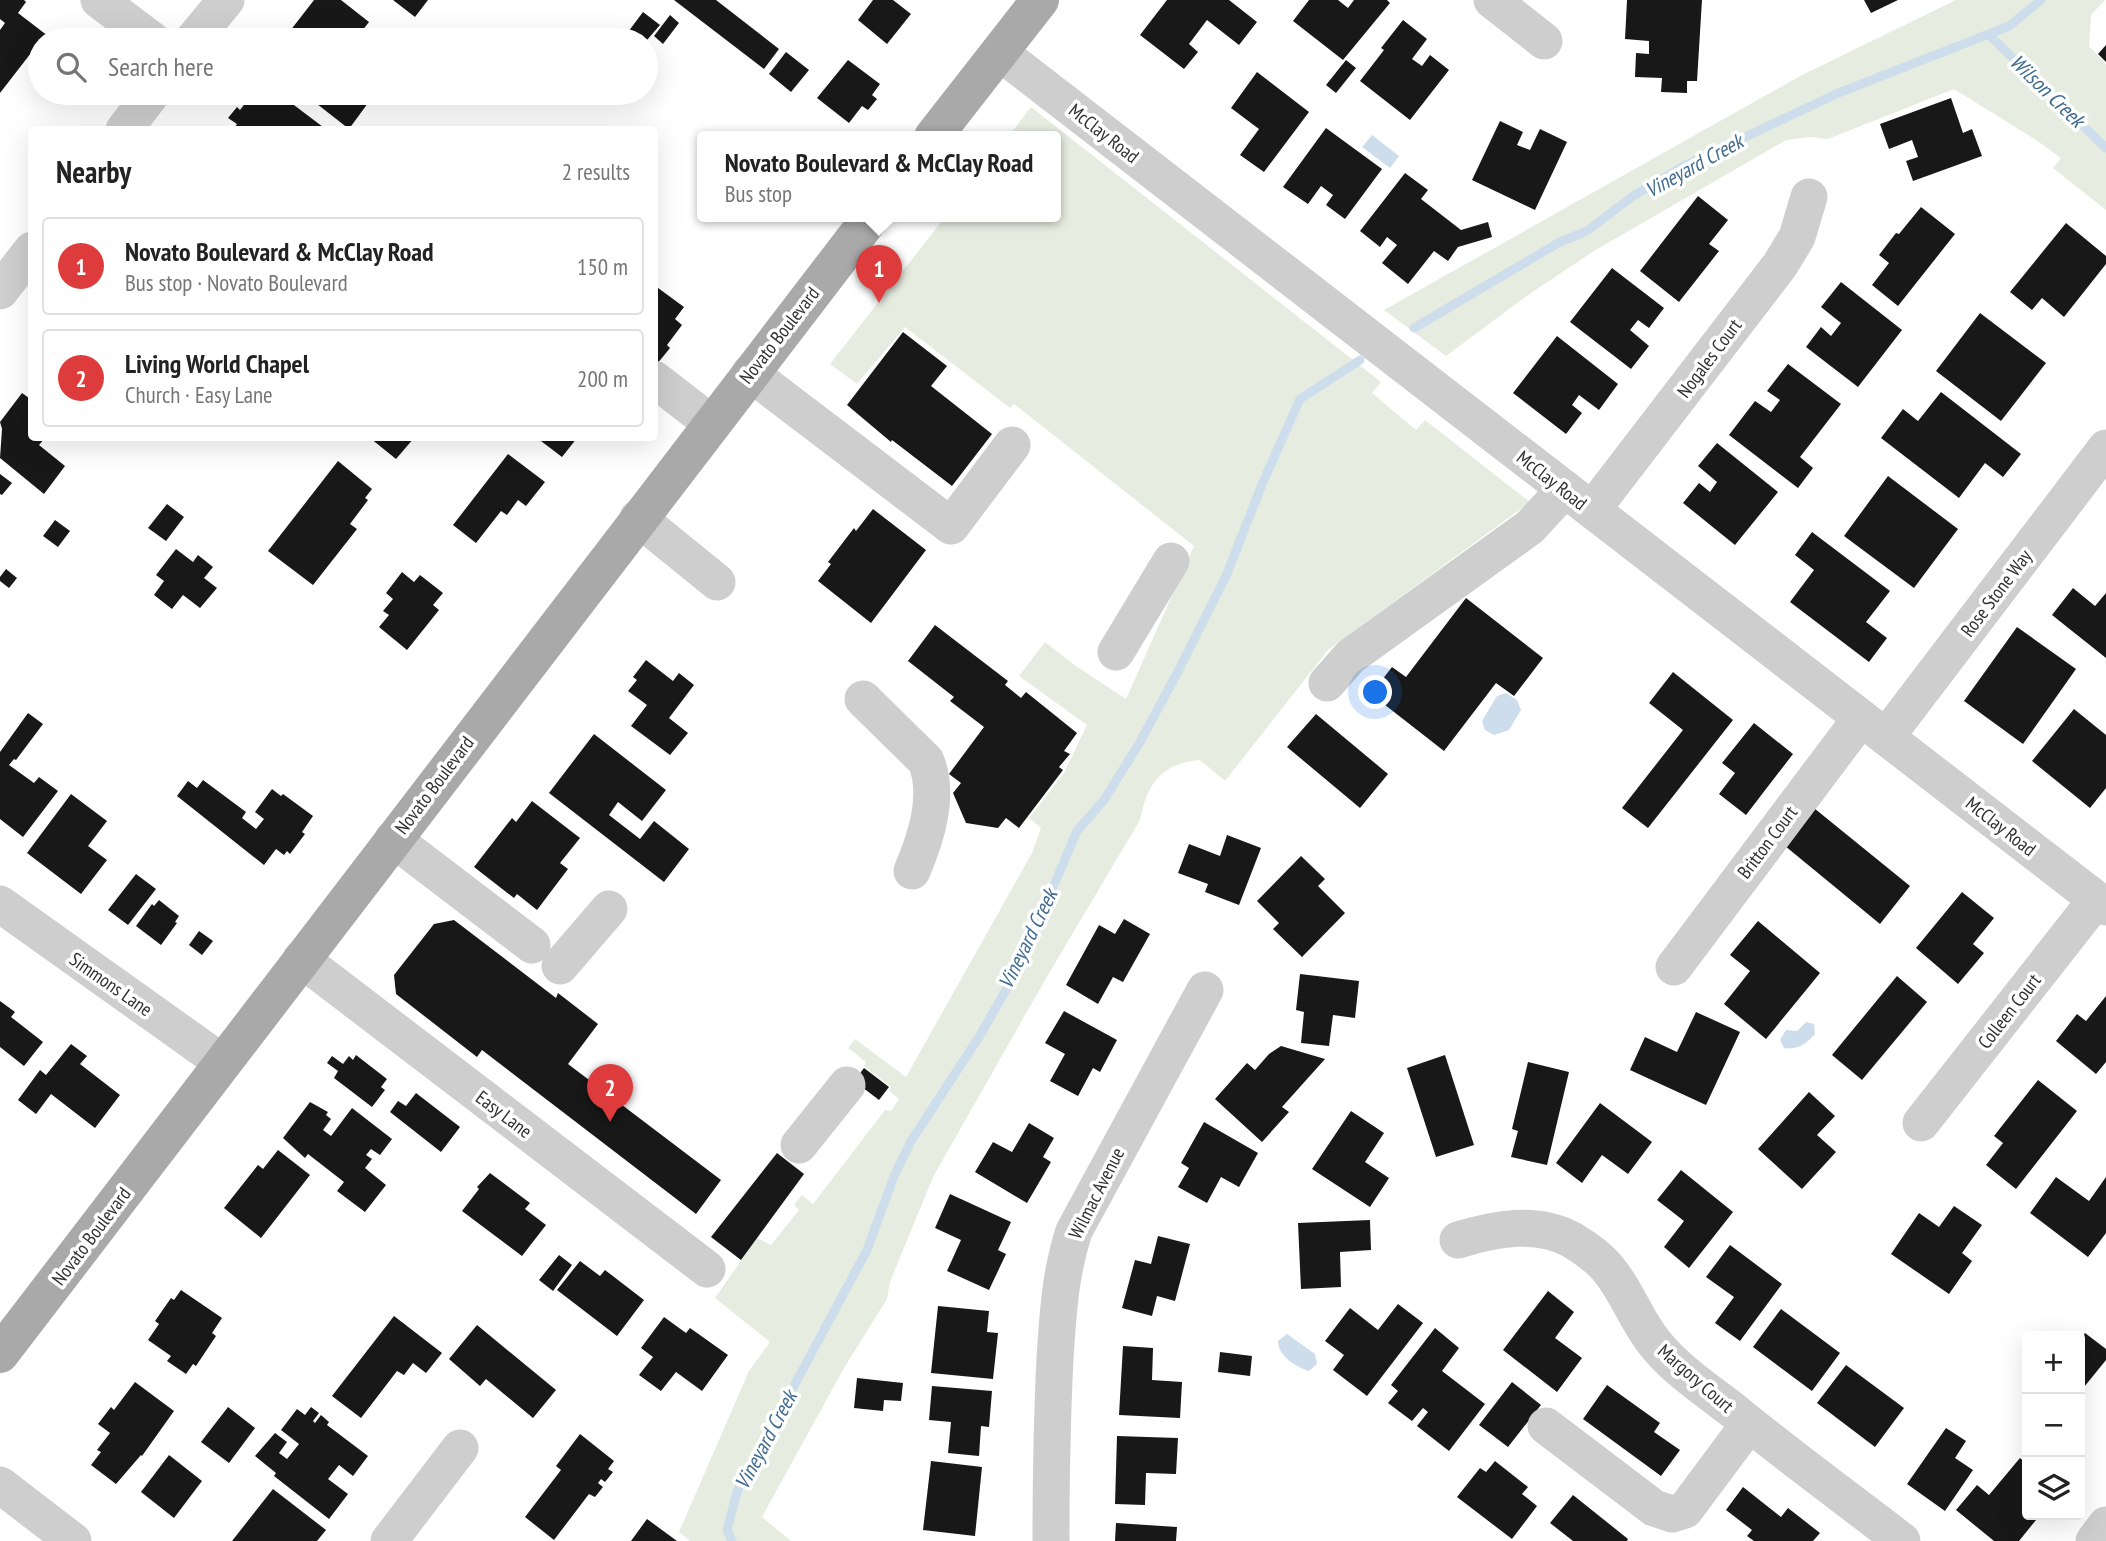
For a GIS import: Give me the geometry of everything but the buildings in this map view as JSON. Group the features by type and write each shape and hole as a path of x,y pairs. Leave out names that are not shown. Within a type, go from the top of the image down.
{"main road":[{"path":"938,131 1040,0"},
{"name":"Novato Boulevard","path":"0,1354 867,222"}],"street":[{"path":"99,0 136,28"},
{"path":"203,28 226,0"},
{"path":"1492,0 1544,41"},
{"name":"McClay Road","path":"999,52 2101,904"},
{"path":"127,126 143,105"},
{"name":"Nogales Court","path":"1326,684 1351,656 1530,527 1579,500 1780,265 1797,237 1809,197"},
{"path":"0,291 28,255"},
{"path":"750,373 951,526 1012,445"},
{"path":"658,382 712,423"},
{"name":"Rose Stone Way","path":"1873,728 2106,448"},
{"path":"638,518 717,582"},
{"path":"1116,652 1171,561"},
{"path":"863,699 926,761 931,774 928,821 923,846 912,871"},
{"name":"Britton Court","path":"1674,967 1873,728"},
{"path":"393,839 546,955 609,909"},
{"name":"Simmons Lane","path":"0,904 223,1063"},
{"name":"Colleen Court","path":"1921,1123 2101,904"},
{"name":"Easy Lane","path":"301,959 707,1269"},
{"name":"Wilmac Avenue","path":"1051,1541 1052,1416 1059,1290 1064,1261 1074,1231 1205,990"},
{"path":"799,1145 847,1085"},
{"name":"Margory Court","path":"1458,1240 1487,1231 1513,1228 1539,1230 1569,1238 1590,1252 1609,1270 1657,1346 1749,1424 1902,1541"},
{"path":"1546,1426 1654,1508 1672,1514 1685,1510 1749,1424"},
{"path":"388,1541 460,1448"},
{"path":"0,1485 73,1541"},
{"path":"2094,1541 2106,1525"}],"shaded area":[{"path":"1956,0 2105,0 2091,15 2089,46 2106,64 2106,210 2053,168 2061,158 1954,89 1828,139 1811,137 1786,140 1594,251 1528,295 1446,356 1384,310 1800,76"},
{"path":"1031,107 1381,382 1372,393 1416,430 1425,420 1530,502 1328,650 1225,781 1200,760 1175,766 1158,778 1147,796 1140,820 933,1177 890,1282 887,1299 844,1368 762,1517 791,1541 690,1541 679,1532 749,1371 770,1342 715,1298 757,1238 771,1245 799,1210 794,1205 802,1195 813,1204 885,1110 891,1111 899,1099 889,1091 891,1087 864,1066 866,1062 848,1048 855,1039 906,1077 1032,853 1041,828 1029,818 1064,773 1087,725 1019,676 1045,642 1126,699 1194,546 1014,404 1010,408 905,327 857,384 830,364 941,222 1061,222 1061,131 1013,131"}],"water":[{"path":"1372,135 1399,156 1390,168 1362,147"},
{"path":"1506,693 1517,700 1521,710 1509,730 1494,735 1485,730 1482,721 1497,696"},
{"path":"1806,1022 1814,1024 1815,1034 1801,1046 1784,1048 1780,1040 1786,1030 1797,1031"},
{"path":"1287,1334 1315,1354 1317,1364 1309,1371 1293,1364 1281,1351 1278,1341"}],"waterway":[{"name":"Vineyard Creek","path":"1414,328 1560,242 1587,231 1633,196 1686,165 1836,94 2009,26 2041,0"},
{"name":"Wilson Creek","path":"1989,35 2106,148"},
{"name":"Vineyard Creek","path":"732,1541 727,1530 737,1492 867,1250 894,1176 911,1141 979,1037 1019,967 1077,831 1104,800 1140,742 1174,679 1226,576 1263,482 1300,399 1360,360"}],"place":[{"name":"Novato Boulevard & McClay Road","path":"879,303"},
{"name":"Living World Chapel","path":"610,1122"}]}
